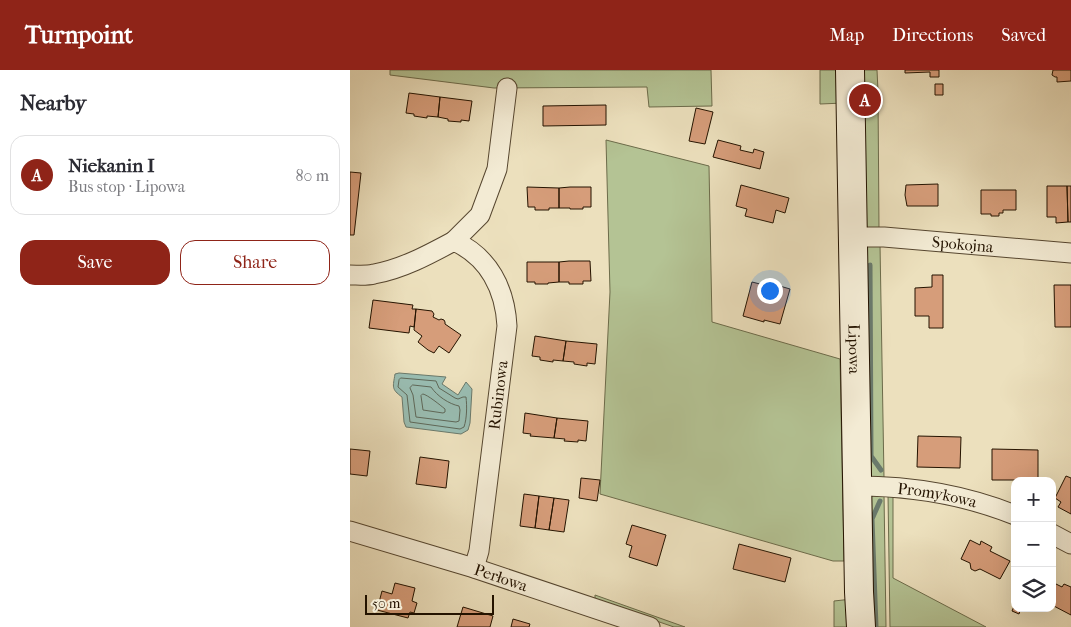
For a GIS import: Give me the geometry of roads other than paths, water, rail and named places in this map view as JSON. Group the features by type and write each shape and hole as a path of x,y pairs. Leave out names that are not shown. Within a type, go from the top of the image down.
{"street":[{"name":"Lipowa","path":"850,70 858,592 861,627"},
{"path":"350,275 372,275 425,257 454,241 480,215 497,170 507,88"},
{"name":"Spokojna","path":"853,237 884,237 1071,252"},
{"name":"Rubinowa","path":"454,241 466,247 487,266 496,280 503,297 507,326 478,551 474,568"},
{"name":"Promykowa","path":"857,486 888,486 956,496 984,503 1011,513"},
{"name":"Perłowa","path":"350,531 474,568 650,627"},
{"path":"1056,536 1071,544"}],"water":[{"path":"395,374 446,377 442,384 458,395 466,382 472,389 468,430 461,434 406,427 402,397 396,392 394,387"}],"waterway":[{"path":"870,265 871,456 881,470"},
{"path":"876,627 872,519 880,501"}],"place":[{"name":"Niekanin I","path":"865,100"}]}
